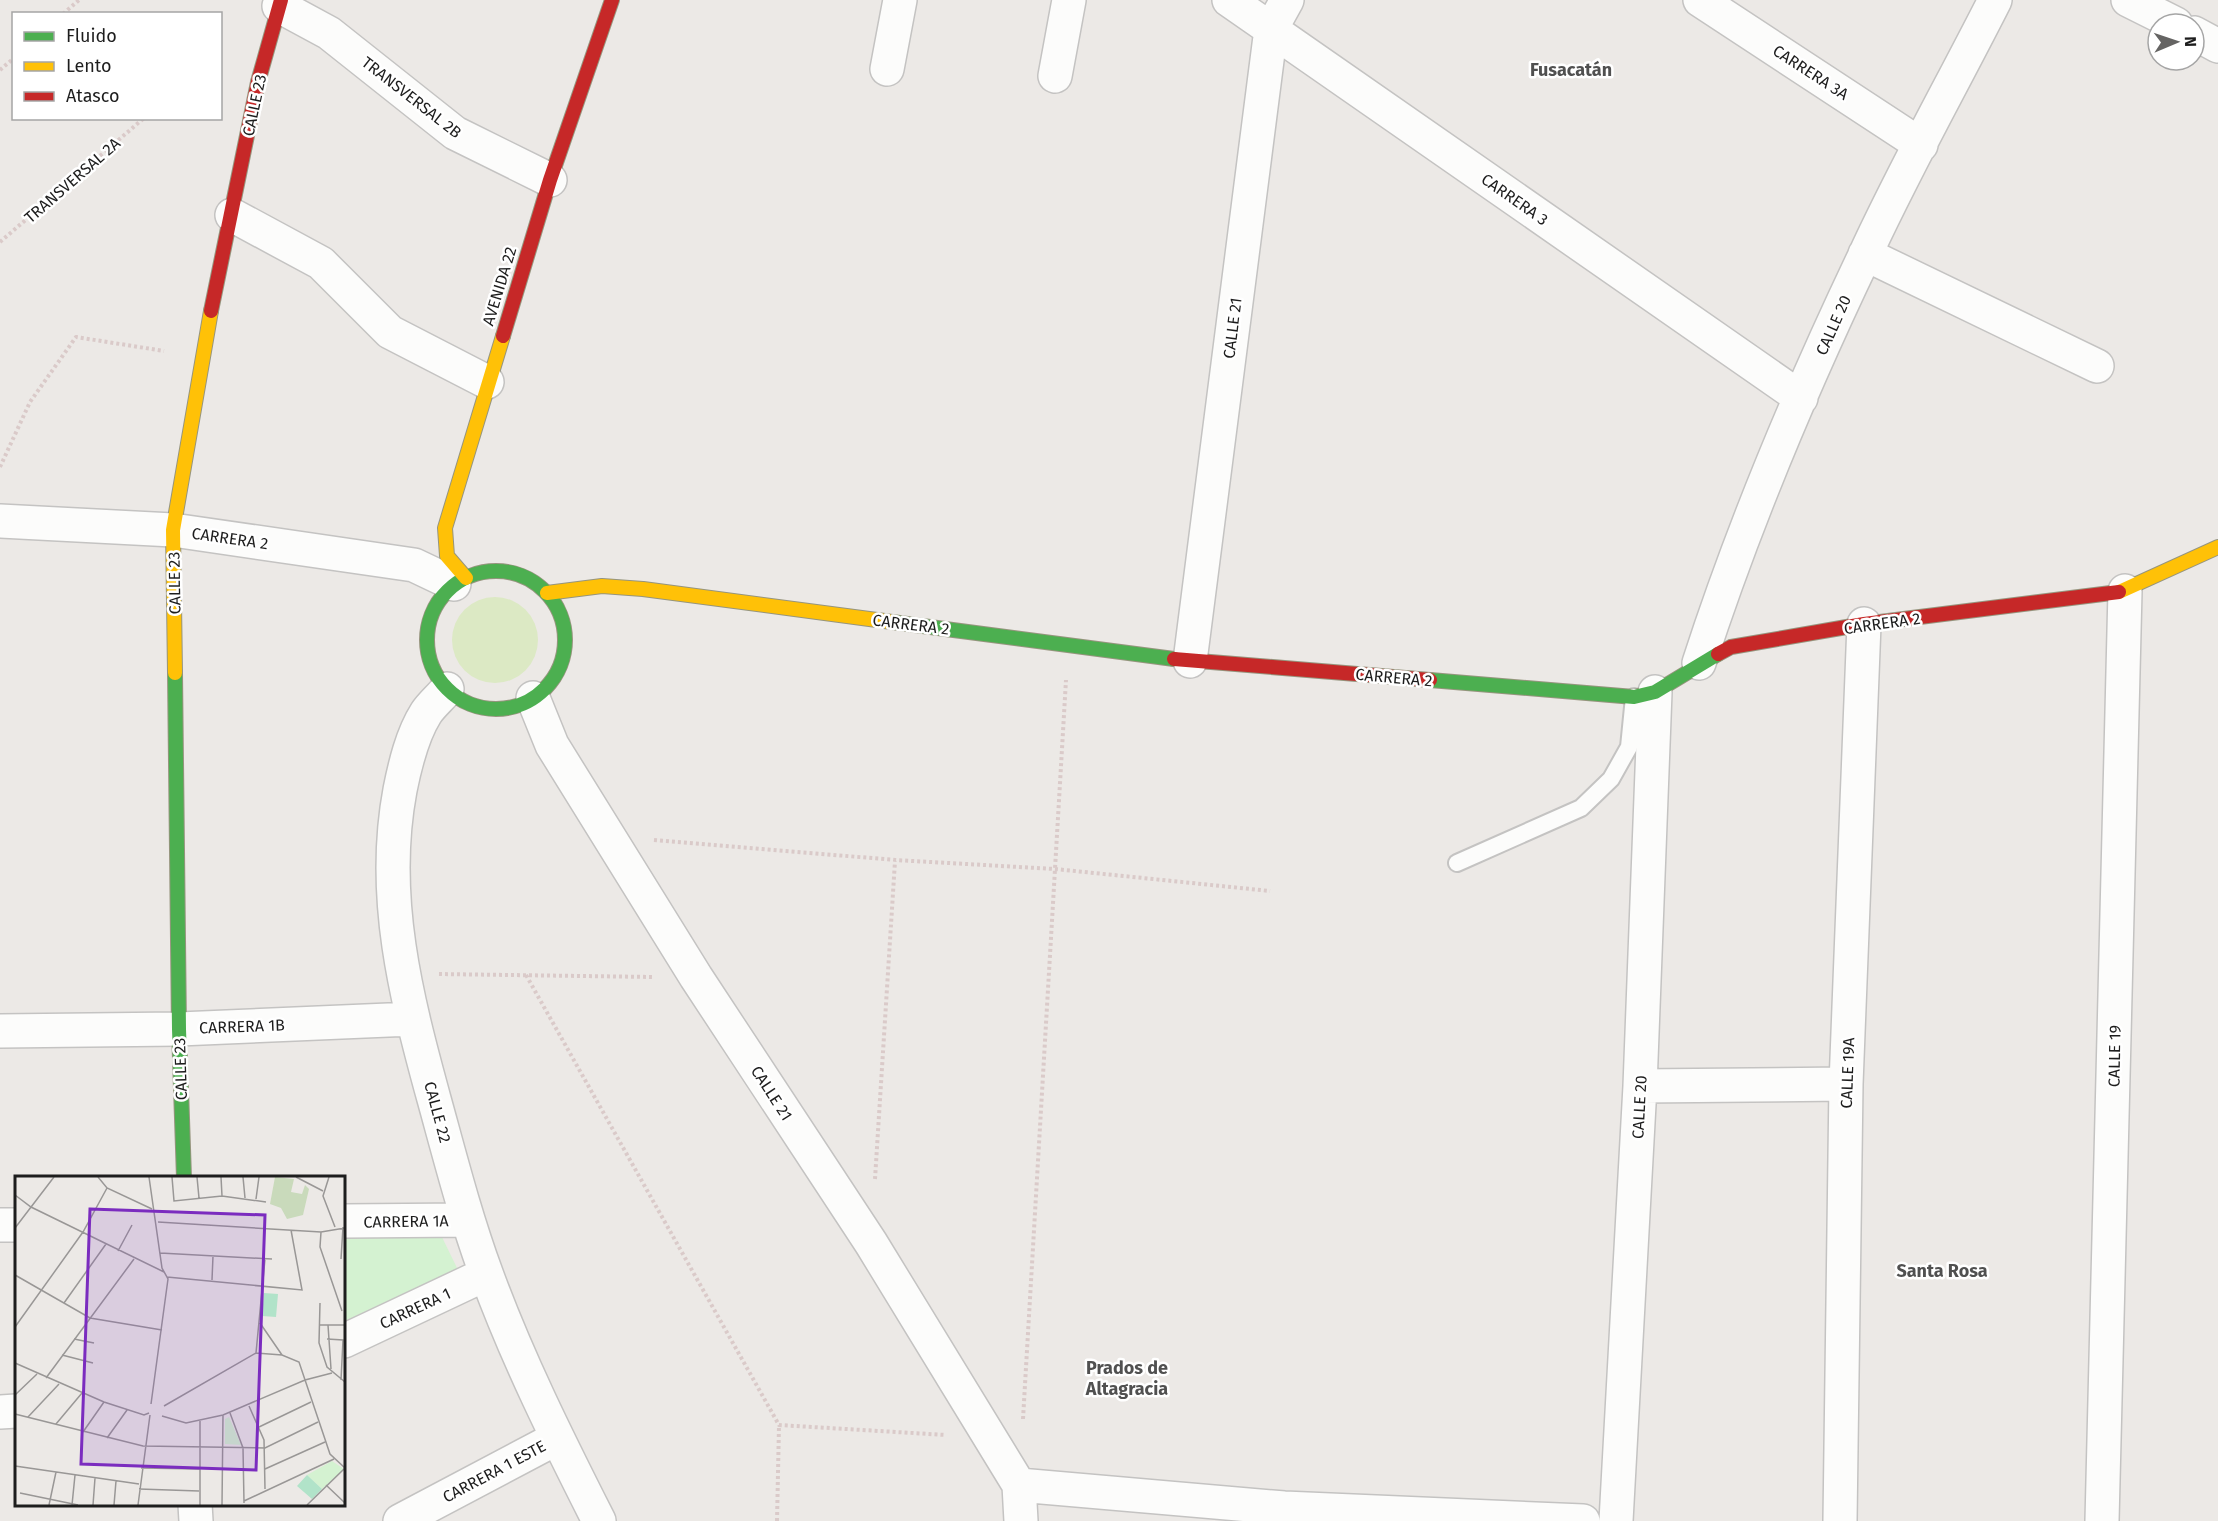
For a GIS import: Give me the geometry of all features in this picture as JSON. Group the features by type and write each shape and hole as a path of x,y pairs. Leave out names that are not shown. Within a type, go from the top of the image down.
{"street":[{"name":"AVENIDA 22","path":"460,581 446,557 443,544 445,528 487,382 550,180 612,0"},
{"path":"887,69 900,0"},
{"path":"1055,76 1069,0"},
{"name":"CARRERA 3","path":"1229,0 1801,398"},
{"name":"CALLE 21","path":"1190,661 1271,29 1287,0"},
{"name":"CARRERA 3A","path":"1700,0 1921,145"},
{"name":"CALLE 20","path":"1700,663 1724,585 1801,398 1865,254 1995,0"},
{"path":"2128,0 2152,12"},
{"name":"TRANSVERSAL 2B","path":"280,3 329,33 454,133 550,180"},
{"name":"CALLE 23","path":"184,1176 179,1029 173,530 201,357 258,82 280,3"},
{"path":"232,215 321,263 390,332 487,382"},
{"path":"1865,254 2097,366"},
{"name":"CARRERA 2","path":"0,521 173,530 414,565 460,581"},
{"name":"CARRERA 2","path":"548,593 602,586 643,589 1190,661 1645,695 1731,647 1864,624 2125,591 2218,547"},
{"path":"484,571 503,571 530,579 548,593 560,611 565,647 553,681 533,698 513,707 489,709 466,702 447,689 430,658 428,634 433,611 460,581 484,571"},
{"name":"CALLE 19","path":"2102,1521 2125,591"},
{"name":"CALLE 19A","path":"1840,1521 1846,1084 1864,624"},
{"name":"CALLE 22","path":"447,689 426,712 415,737 404,770 396,810 392,896 403,974 412,1019 468,1220 486,1274 557,1438 598,1521"},
{"name":"CALLE 20","path":"1616,1521 1640,1086 1645,695"},
{"name":"CALLE 21","path":"533,698 552,746 696,977 871,1243 1019,1485"},
{"name":"CARRERA 1B","path":"0,1031 179,1029 412,1019"},
{"path":"1640,1086 1846,1084"},
{"name":"CARRERA 1A","path":"345,1221 468,1220"},
{"name":"CARRERA 1","path":"345,1341 486,1274"},
{"path":"0,1412 15,1411"},
{"name":"CARRERA 1 ESTE","path":"400,1521 557,1438"},
{"path":"1021,1521 1019,1485 1275,1514 1582,1521"},
{"path":"195,1506 196,1521"}],"lane":[{"path":"1457,863 1581,808 1611,779 1629,747 1645,695"}],"path":[{"path":"65,12 79,0"},
{"path":"0,70 12,60"},
{"name":"TRANSVERSAL 2A","path":"0,242 142,120"},
{"path":"0,467 30,402 76,337 201,357"},
{"path":"1022,1426 1068,645"},
{"path":"609,837 895,860 1055,869 1270,891"},
{"path":"874,1183 895,860"},
{"path":"403,974 696,977"},
{"path":"526,975 779,1425 777,1521"},
{"path":"779,1425 990,1438"}],"green space":[{"path":"495,597 519,604 531,616 538,640 531,664 519,676 495,683 471,676 459,664 452,640 459,616 471,604"},
{"path":"440,1233 459,1272 345,1326 345,1236"}],"traffic: fast":[{"path":"496,571 523,576 545,591 560,613 565,640 560,667 545,689 523,704 496,709 469,704 447,689 432,667 427,640 432,613 447,591 469,576 496,571"},
{"path":"892,622 1174,659"},
{"path":"1430,680 1634,697 1655,692 1718,654"},
{"path":"175,673 179,1029 184,1176"}],"traffic: slow":[{"path":"175,673 173,530 211,311"},
{"path":"466,578 447,556 445,528 503,336"},
{"path":"2119,592 2218,547"},
{"path":"547,593 602,586 643,589 892,622"}],"traffic: jam":[{"path":"211,311 258,82 281,0"},
{"path":"503,336 550,180 612,0"},
{"path":"1718,654 1731,647 1864,624 2119,592"},
{"path":"1174,659 1430,680"}],"district":[{"name":"Fusacatán","path":"1571,70"},
{"name":"Santa Rosa","path":"1942,1271"},
{"name":"Prados de Altagracia","path":"1127,1378"}]}
